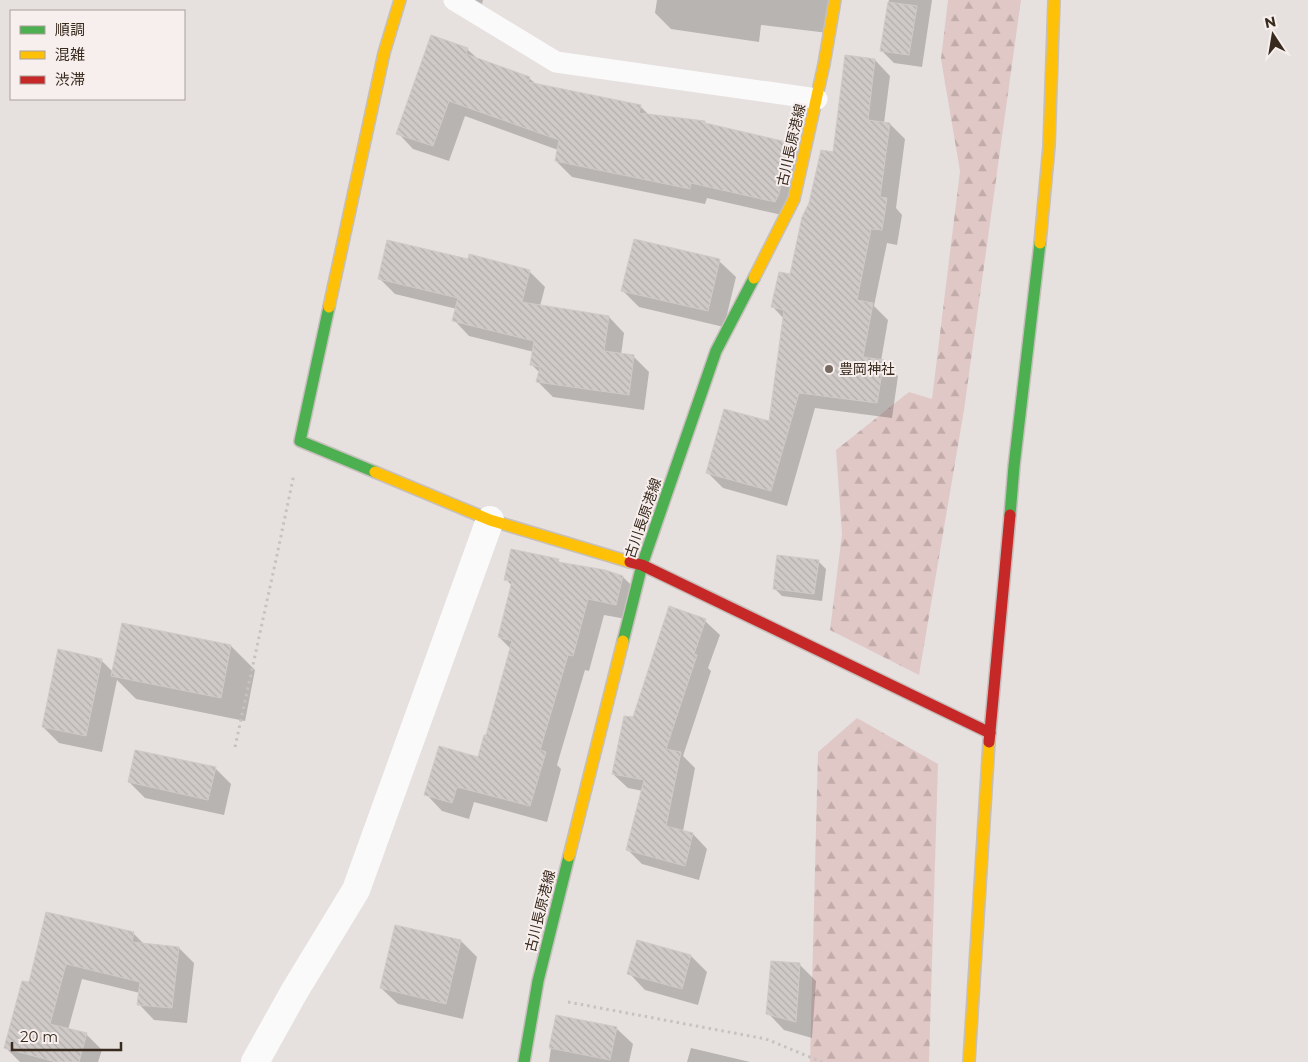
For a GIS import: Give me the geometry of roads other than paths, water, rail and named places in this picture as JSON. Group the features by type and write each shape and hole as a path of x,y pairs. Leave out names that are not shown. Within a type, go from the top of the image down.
{"street":[{"path":"400,0 384,53 300,441 490,520 642,566 990,733"},
{"name":"古川長原港線","path":"524,1062 538,981 642,566 716,351 794,199 817,99 834,0"},
{"path":"969,1062 990,733 1014,466 1049,146 1054,0"},
{"path":"254,1062 356,890 490,520"}],"lane":[{"path":"454,0 556,62 817,99"}],"place":[{"name":"豊岡神社","path":"829,369"}]}
